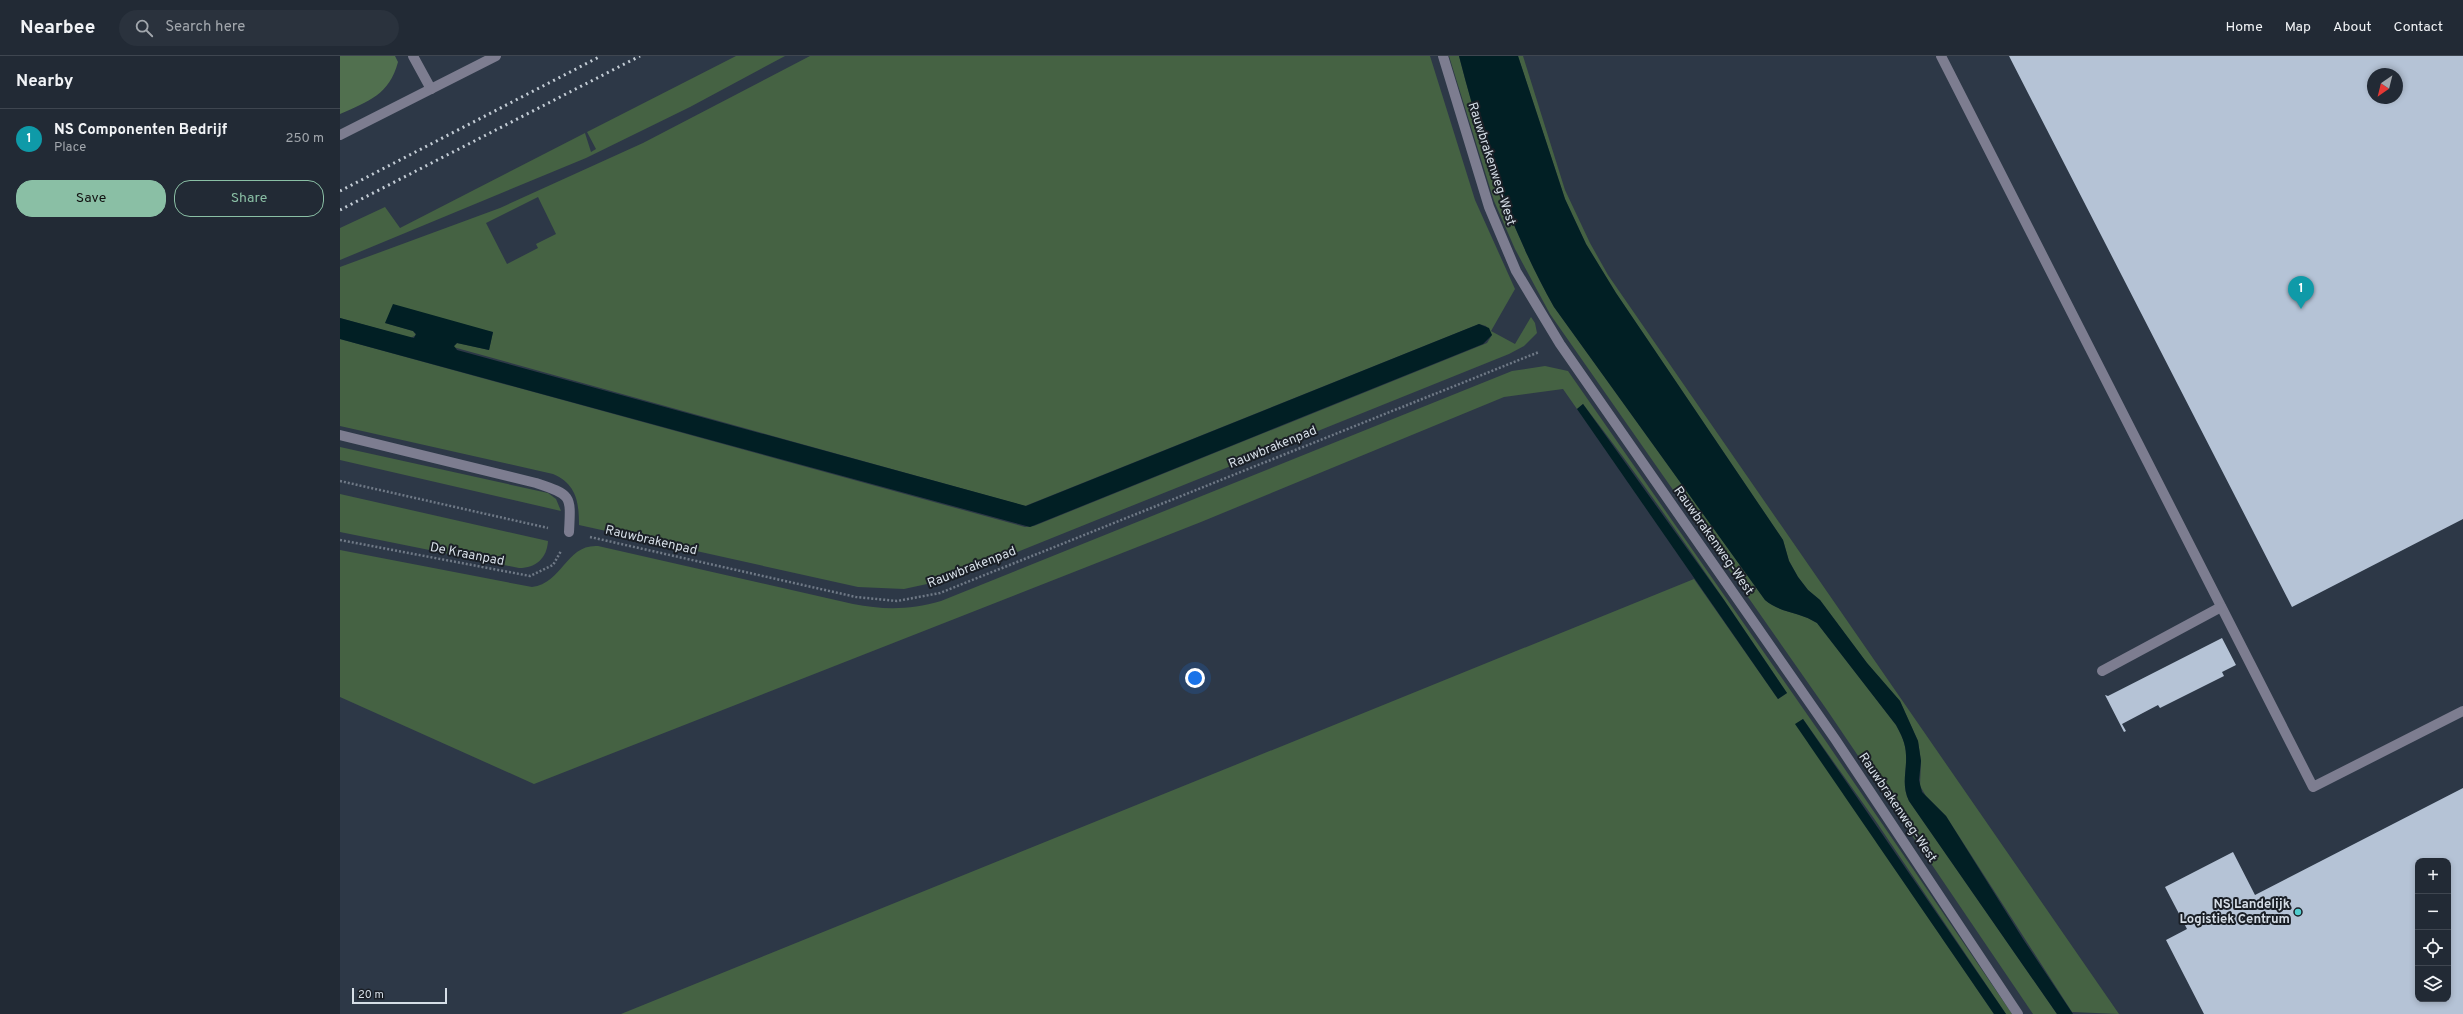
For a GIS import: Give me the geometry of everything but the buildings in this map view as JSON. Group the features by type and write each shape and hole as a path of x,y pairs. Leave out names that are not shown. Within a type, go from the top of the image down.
{"street":[{"path":"413,56 431,89"},
{"path":"340,135 496,56"},
{"name":"Rauwbrakenweg-West","path":"1443,56 1489,207 1516,271 1560,344 1835,739 2018,1014"},
{"path":"1941,56 2313,787 2463,711"},
{"path":"340,435 563,492 570,502 569,532"},
{"path":"2102,671 2221,607"}],"path":[{"name":"Rauwbrakenpad","path":"340,481 808,587 856,597 897,601 940,593 1560,344"},
{"name":"De Kraanpad","path":"340,540 530,576 553,565 565,544 569,532"}],"green space":[{"path":"340,56 395,56 398,62 394,73 383,90 369,101 340,114"},
{"path":"736,56 785,56 690,107 586,158 340,260 340,228 385,207 400,228 585,133 591,152 596,149 587,132"},
{"path":"810,56 1430,56 1475,200 1515,289 1491,331 1515,344 1531,317 1535,323 1537,333 1524,346 1509,354 950,579 904,589 858,587 579,525 575,494 567,483 553,474 340,426 340,339 1025,527 1034,526 1487,343 1492,335 1486,326 1479,324 1025,506 453,347 457,343 489,350 493,332 385,323 413,331 416,335 411,338 340,318 340,267 500,208 643,143","holes":["538,197 556,234 536,244 538,248 507,264 486,223"]},
{"path":"1449,56 1459,56 1487,153 1510,216 1538,277 1554,307 1765,600 1777,608 1811,619 1817,623 1896,725 1906,751 1905,789 1909,801 2057,1014 2033,1014 1827,710 1550,314 1515,249 1494,201"},
{"path":"1518,56 1523,56 1565,190 1590,243 1608,275 2119,1014 2072,1012 1946,816 1926,796 1920,786 1921,761 1918,741 1900,701 1867,663 1820,600 1808,590 1798,577 1789,561 1783,540 1616,293 1586,244 1565,199"},
{"path":"1545,366 1568,371 1825,740 2012,1014 2006,1014 1875,820 1803,719 1796,724 1994,1014 621,1014 1694,579 1778,699 1787,693 1662,510 1610,439 1583,404 1577,409 1563,389 1504,397 1201,522 534,784 340,697 340,550 532,587 551,579 571,557 579,551 587,547 598,546 853,604 886,608 919,606 941,601 1512,371"},
{"path":"340,447 548,493 556,499 561,511 340,460"},
{"path":"340,494 548,541 547,547 540,561 525,568 519,568 340,532"}],"shaded area":[{"path":"1459,56 1518,56 1565,199 1586,244 1616,293 1783,540 1789,561 1798,577 1808,590 1820,600 1867,663 1900,701 1918,741 1921,761 1919,780 1922,792 1946,816 2023,939 2073,1014 2057,1014 1909,801 1905,789 1906,751 1896,725 1817,623 1811,619 1777,608 1765,600 1554,307 1538,277 1510,216 1487,153"},
{"path":"393,304 493,332 489,350 457,343 454,346 457,350 1026,506 1479,324 1489,328 1492,335 1483,344 1030,527 340,339 340,318 414,338 416,334 413,331 385,323"},
{"path":"1583,404 1724,600 1787,693 1778,699 1577,409"},
{"path":"1803,719 2006,1014 1994,1014 1795,724"}],"railway":[{"path":"340,191 601,56"},
{"path":"340,210 640,56"}],"place":[{"name":"NS Componenten Bedrijf","path":"2301,309"},
{"name":"NS Landelijk Logistiek Centrum","path":"2298,912"}]}
